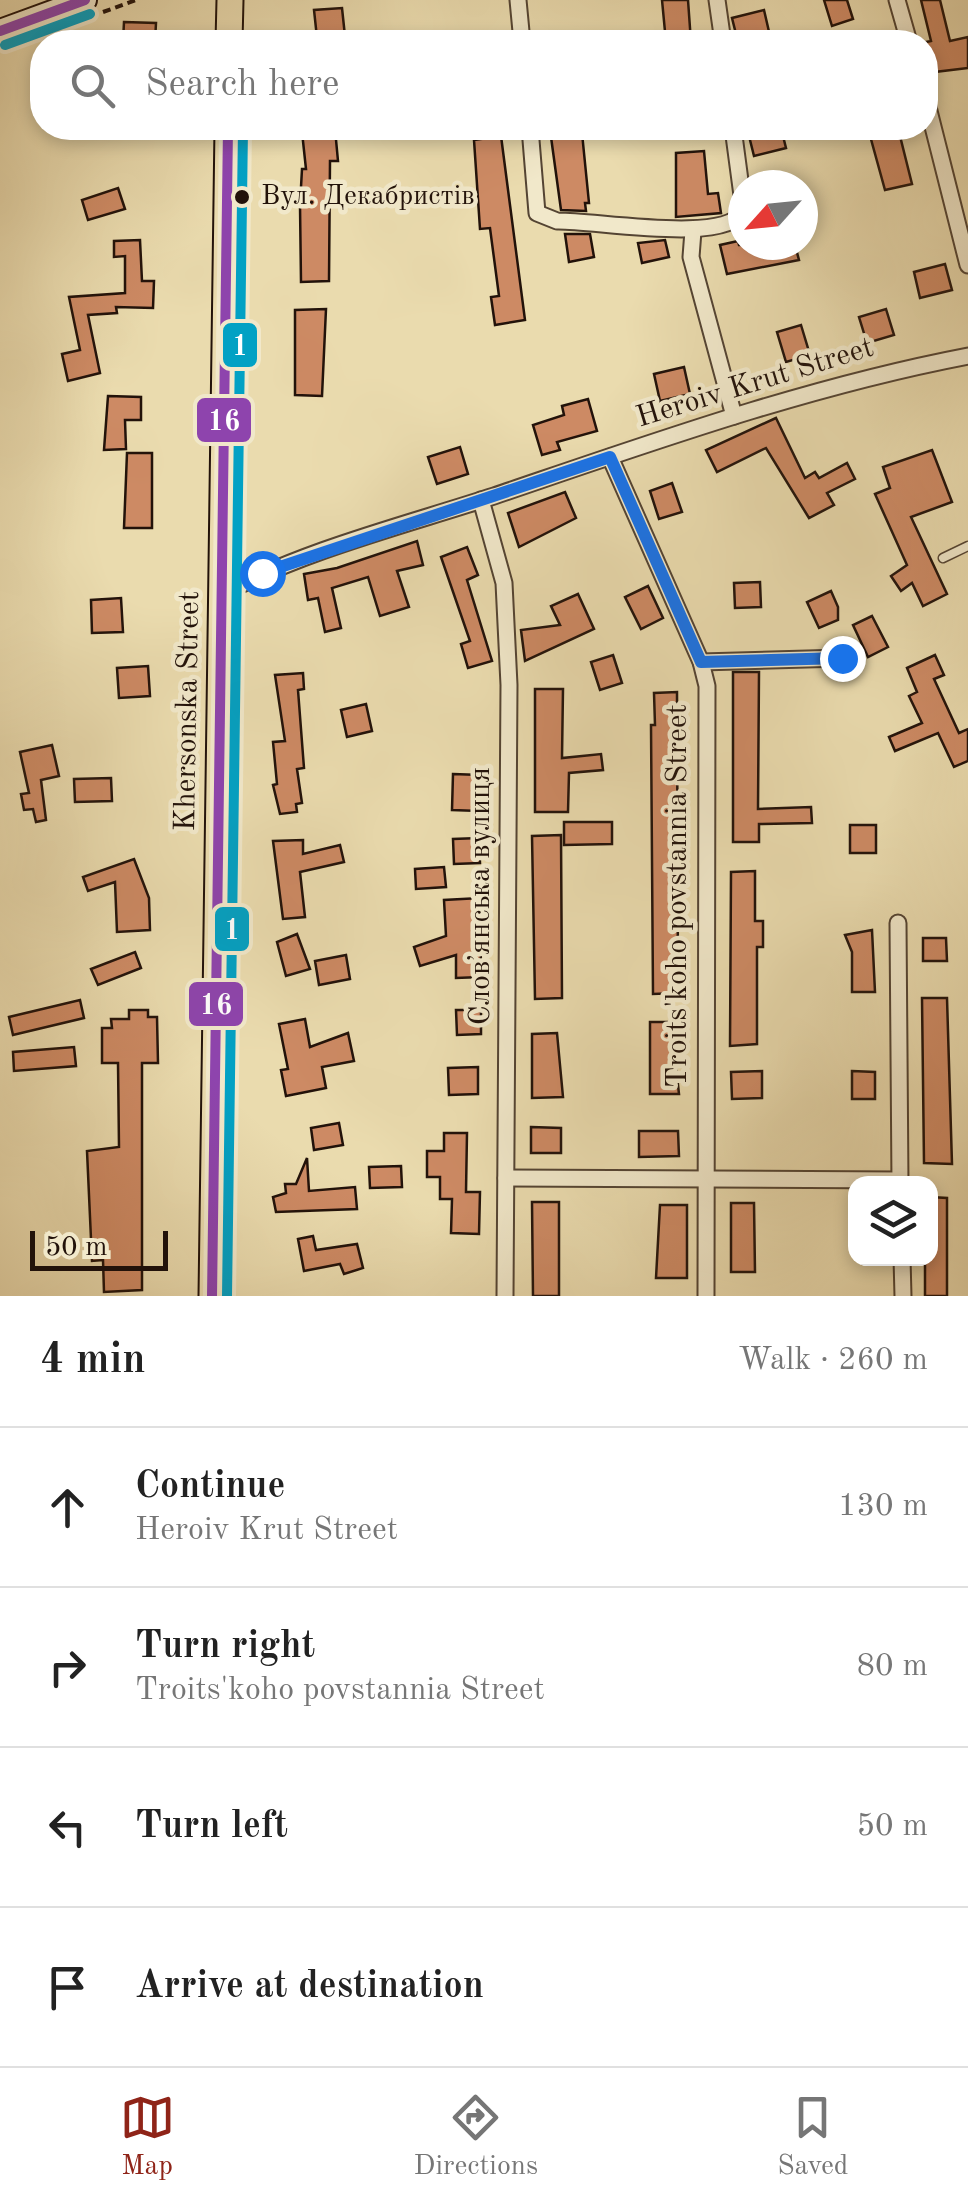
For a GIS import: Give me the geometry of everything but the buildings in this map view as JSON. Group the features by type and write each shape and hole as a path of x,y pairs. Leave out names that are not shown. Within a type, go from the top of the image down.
{"main road":[{"path":"0,30 84,0"},
{"path":"229,30 230,0"},
{"name":"Khersonska Street","path":"212,1296 228,140"}],"street":[{"path":"518,0 521,30"},
{"path":"717,0 721,30"},
{"path":"897,0 906,30"},
{"path":"531,140 537,213 557,220 693,231 728,225"},
{"path":"735,140 739,170"},
{"path":"936,140 968,265"},
{"path":"693,231 691,257 734,416"},
{"name":"Heroiv Krut Street","path":"222,594 308,555 734,416 870,374 968,356"},
{"name":"Troits'koho povstannia Street","path":"610,457 701,662 707,686 706,1296"},
{"name":"Словʼянська вулиця","path":"481,500 504,583 508,621 505,1296"},
{"path":"701,662 842,658"},
{"path":"898,923 900,1176"},
{"path":"506,1178 848,1181"},
{"path":"902,1266 903,1296"}],"lane":[{"path":"943,558 968,546"}],"transit line":[{"name":"16","path":"0,31 85,0"},
{"name":"1","path":"46,30 90,14"},
{"name":"1","path":"5,45 30,36"},
{"name":"16","path":"212,1296 228,140"},
{"name":"1","path":"227,1296 243,140"}],"place":[{"name":"Вул. Декабристів","path":"242,197"}],"route":[{"path":"262,573 610,457 701,662 842,658"}]}
